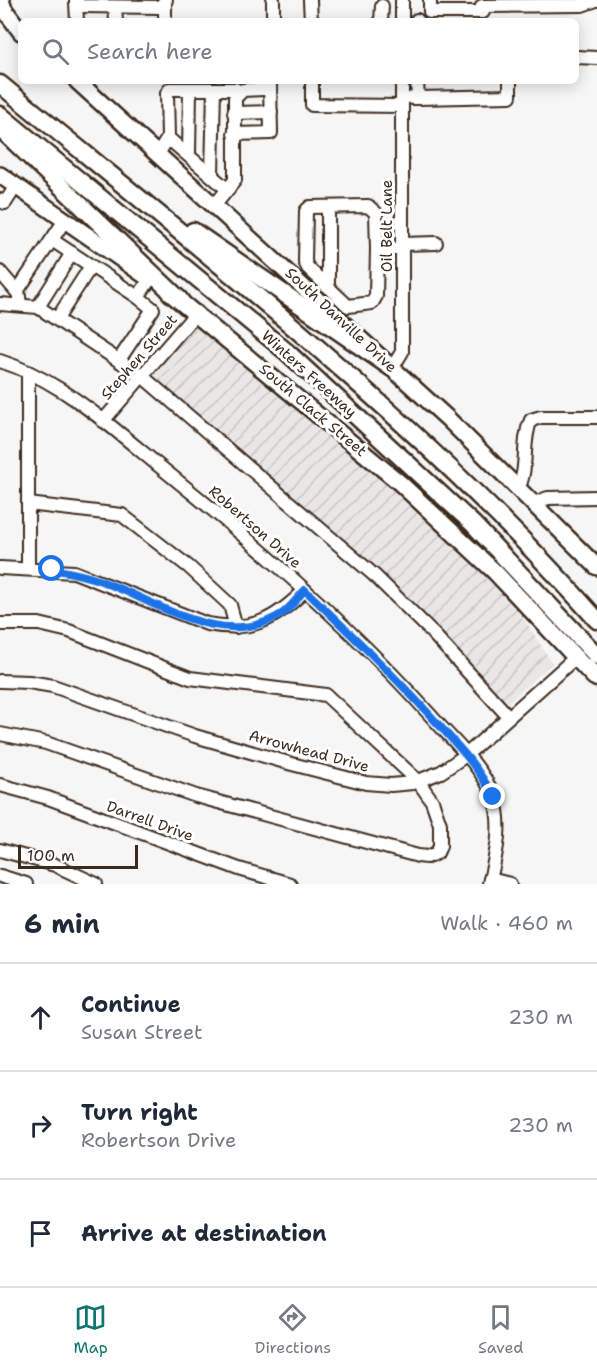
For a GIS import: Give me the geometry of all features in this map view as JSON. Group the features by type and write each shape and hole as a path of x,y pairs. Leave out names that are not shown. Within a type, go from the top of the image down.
{"highway":[{"name":"Winters Freeway","path":"0,84 342,367 452,470 597,620"},
{"name":"Winters Freeway","path":"0,115 288,353 472,524 591,667"},
{"path":"0,128 180,300"},
{"path":"122,185 251,269 392,368"}],"main road":[{"path":"1,0 18,27"},
{"path":"0,21 18,34"},
{"name":"South Danville Drive","path":"80,84 392,368 534,503 597,567"},
{"name":"South Clack Street","path":"0,175 197,312 400,483 591,667"}],"street":[{"path":"273,0 273,18"},
{"path":"310,0 311,18"},
{"path":"402,0 402,18"},
{"path":"430,0 430,12 483,10 522,2 582,5 596,0"},
{"path":"76,1 80,6 115,7 160,7 165,1"},
{"path":"76,1 77,18"},
{"path":"165,1 165,18"},
{"path":"381,18 382,6"},
{"path":"115,7 116,18"},
{"path":"579,57 597,58"},
{"path":"158,154 168,138 167,93 170,89 214,89 240,92 264,89 269,84"},
{"path":"234,134 271,133 271,84"},
{"path":"312,84 312,105 402,102 417,98 510,96 510,84"},
{"name":"Oil Belt Lane","path":"392,368 402,352 402,84"},
{"path":"417,84 417,98"},
{"path":"189,154 190,89"},
{"path":"212,174 214,89"},
{"path":"215,205 235,180 234,113 235,98 240,92"},
{"path":"234,113 271,112"},
{"path":"168,138 228,190"},
{"path":"0,200 5,203 16,186"},
{"path":"328,207 328,287"},
{"path":"307,208 373,208 376,213 376,249 376,296 372,303 348,306 305,262 307,208"},
{"path":"0,304 19,298 65,220"},
{"path":"52,240 153,309 119,360"},
{"path":"376,249 436,243"},
{"path":"38,307 72,253"},
{"path":"57,319 91,266"},
{"path":"0,272 19,298 57,319 142,376 374,575 427,627 508,716"},
{"path":"138,297 150,279"},
{"name":"Stephen Street","path":"103,421 197,312"},
{"name":"Robertson Drive","path":"0,361 28,372 63,391 103,421 208,505 305,590 400,681 485,778 497,813 497,849 489,881"},
{"path":"28,372 28,568"},
{"path":"518,489 524,477 526,430 531,420 541,417 597,417"},
{"path":"534,503 548,498 597,497"},
{"path":"28,504 122,515 189,567 230,605 236,627"},
{"path":"0,568 74,572 207,624 236,627 255,626 283,613 305,590"},
{"path":"0,624 39,624 69,631 190,678 326,695 418,781 432,801 440,824 440,846 437,853 427,857 196,796 46,742 0,734"},
{"name":"Arrowhead Drive","path":"0,681 53,686 195,736 366,783 391,785 418,781 441,772 466,755 508,716 591,667"},
{"name":"Darrell Drive","path":"0,785 48,798 239,869 290,884"},
{"path":"0,850 55,865 96,884"},
{"path":"0,876 26,884"},
{"path":"489,881 510,884"}],"shaded area":[{"path":"196,322 393,487 468,557 505,594 503,596 525,620 552,663 504,706 150,378"}],"route":[{"path":"52,569 74,572 100,580 175,612 207,624 228,628 255,626 283,613 305,590 400,681 485,778 493,797"}]}
